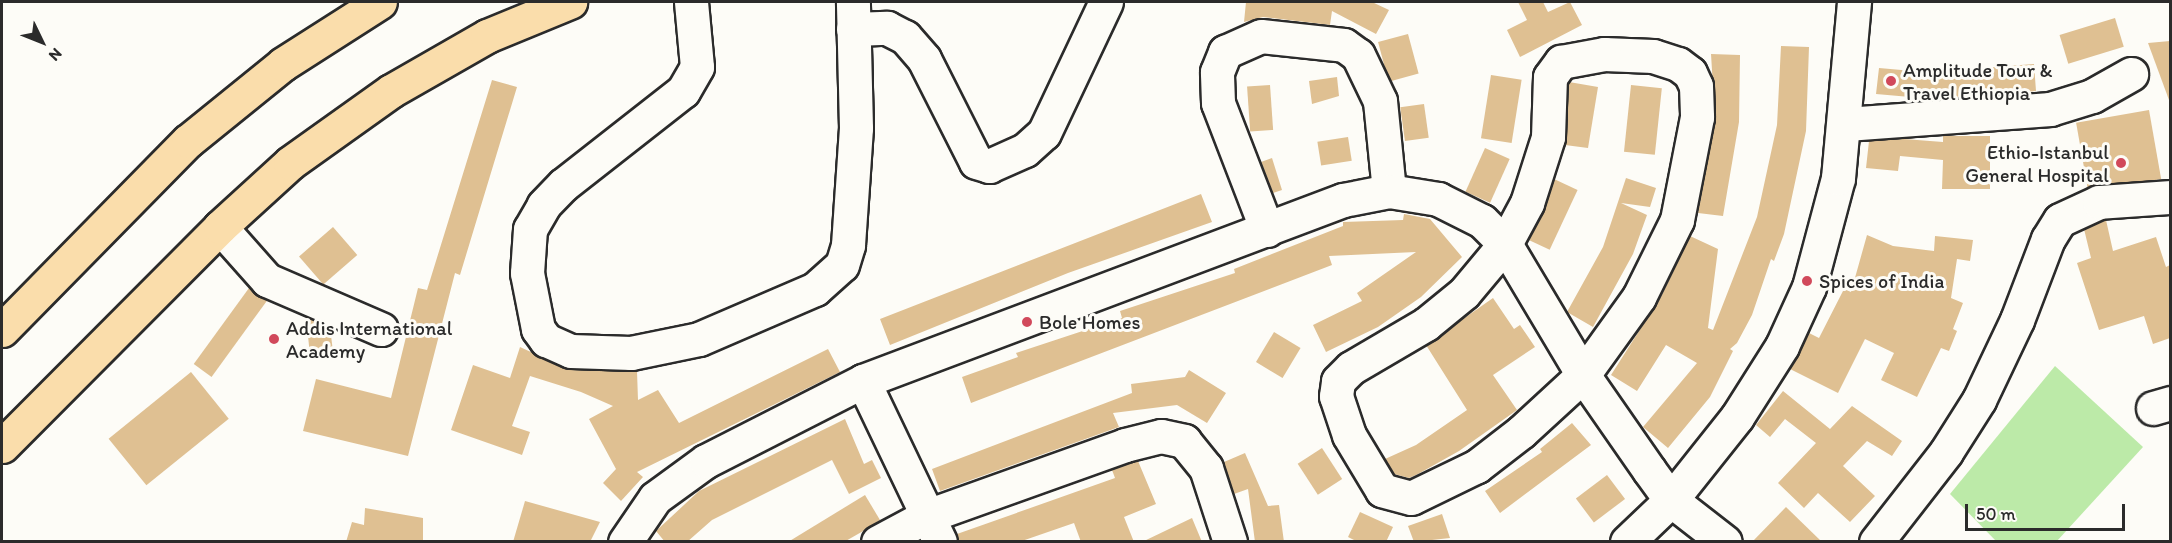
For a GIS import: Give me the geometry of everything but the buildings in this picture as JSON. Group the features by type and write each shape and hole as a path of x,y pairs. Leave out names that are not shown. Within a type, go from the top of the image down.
{"main road":[{"path":"2,330 188,141 283,64 380,2"},
{"path":"2,446 220,227 290,163 391,91 487,36 570,2"}],"street":[{"path":"691,2 696,67 683,91 563,185 544,205 531,229 527,273 538,329 546,340 571,351 631,353 699,339 828,281 842,265 848,245 853,197 856,128 853,15 905,37 924,59 976,162 989,166 1025,150 1044,133 1106,2"},
{"path":"1627,542 1671,500 1737,417 1782,346 1809,286 1826,231 1846,124 1854,2"},
{"path":"1267,230 1218,104 1217,72 1225,52 1261,36 1344,45 1358,55 1380,101 1389,191"},
{"path":"1604,54 1653,56 1690,73 1696,86 1697,117 1677,220 1639,297 1582,375 1521,432 1477,465 1411,498 1382,490 1349,435 1336,396 1338,381 1351,368 1426,324 1464,293 1505,244 1537,175 1548,137 1550,77 1561,62 1604,54"},
{"path":"1846,124 2050,109 2092,96 2131,74"},
{"path":"625,542 655,498 706,461 863,381 1343,200 1389,191 1438,199 1482,221 1505,244 1582,375 1671,500 1725,542"},
{"path":"1876,542 1946,452 1979,400 2017,320 2048,239 2060,220 2099,202 2170,197"},
{"path":"220,227 267,280 381,329"},
{"path":"863,381 933,529"},
{"path":"878,542 933,529 1125,445 1161,436 1184,441 1206,468 1230,542"}],"green space":[{"path":"2055,366 2143,447 2057,541 1996,541 1950,494"}],"place":[{"name":"Amplitude Tour & Travel Ethiopia","path":"1891,81"},
{"name":"Ethio-Istanbul General Hospital","path":"2121,163"},
{"name":"Spices of India","path":"1807,281"},
{"name":"Bole Homes","path":"1027,322"},
{"name":"Addis International Academy","path":"274,339"}]}
